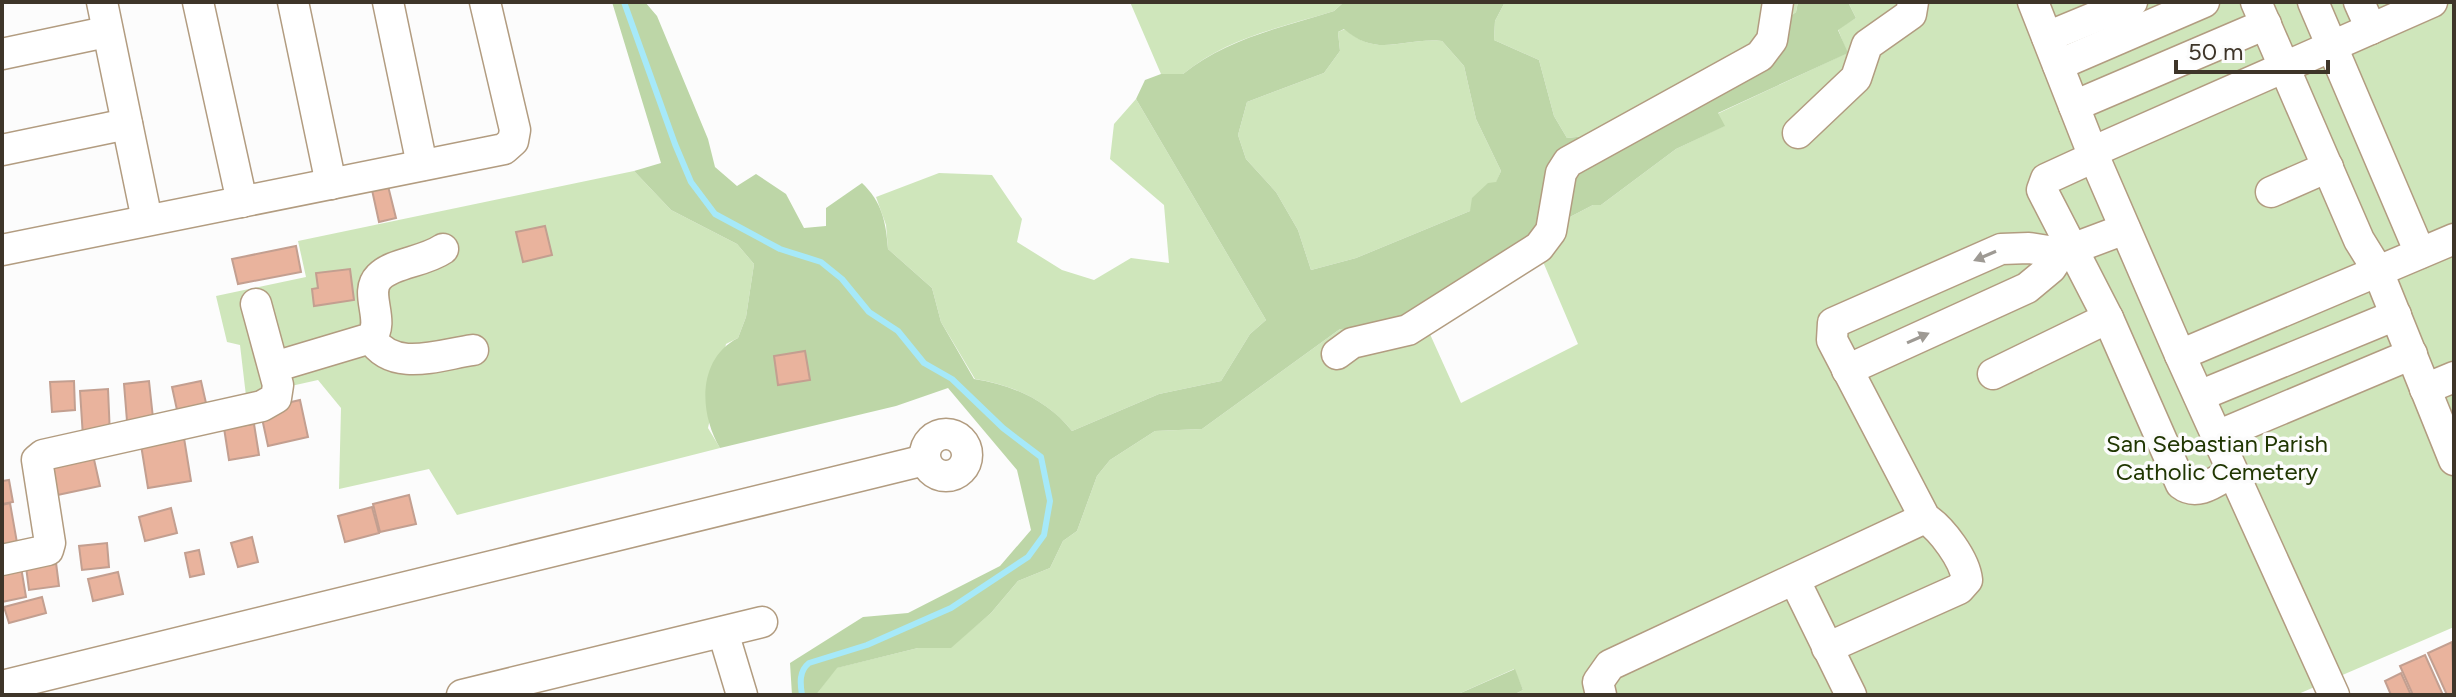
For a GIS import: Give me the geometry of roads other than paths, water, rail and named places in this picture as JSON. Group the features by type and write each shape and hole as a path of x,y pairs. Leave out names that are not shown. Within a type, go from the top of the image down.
{"street":[{"path":"102,2 147,220"},
{"path":"198,2 242,202"},
{"path":"293,2 331,184"},
{"path":"388,2 422,165"},
{"path":"2,250 504,149 513,141 515,130 485,2"},
{"path":"1337,354 1364,339 1408,330 1539,247 1551,231 1561,173 1568,162 1760,56 1772,40 1778,2"},
{"path":"1798,133 1856,78 1867,45 1911,14 1913,2"},
{"path":"2034,2 2093,154 2217,436 2324,692"},
{"path":"2047,37 2132,2"},
{"path":"2058,65 2204,2"},
{"path":"2313,2 2420,253"},
{"path":"2232,472 2199,490 2189,490 2181,484 2108,318 2067,251 2042,184 2093,154 2333,47 2379,13 2432,2"},
{"path":"2074,106 2261,13 2287,67 2359,240 2377,269 2454,460"},
{"path":"2,54 106,32"},
{"path":"2,150 127,124"},
{"path":"2271,192 2328,167"},
{"path":"1827,648 1964,586 1965,569 1935,525 1925,518 1847,370 1830,331 1838,318 2001,249 2067,251 2125,229"},
{"path":"2180,355 2454,239"},
{"path":"371,338 377,324 374,284 380,275 428,259 443,249"},
{"path":"1847,370 2027,288 2067,251"},
{"path":"2,560 48,550 50,543 37,460 43,455 262,406 276,398 278,385 256,304"},
{"path":"2199,396 2396,315"},
{"path":"1993,374 2108,318"},
{"path":"371,338 380,353 396,359 473,350"},
{"path":"274,367 371,338"},
{"path":"2217,436 2412,354"},
{"path":"2425,389 2454,377"},
{"path":"2,686 925,460"},
{"path":"1601,695 1598,682 1610,665 1925,518"},
{"path":"1795,581 1851,695"},
{"path":"462,695 762,622"},
{"path":"723,632 742,695"}],"waterway":[{"path":"624,2 691,182 715,214 780,249 821,262 842,279 869,312 898,331 924,363 952,379 1003,428 1041,457 1050,501 1044,535 1028,557 951,608 867,645 809,663 802,673 802,695"}],"park label":[{"name":"San Sebastian Parish Catholic Cemetery","path":"2217,457"}]}
